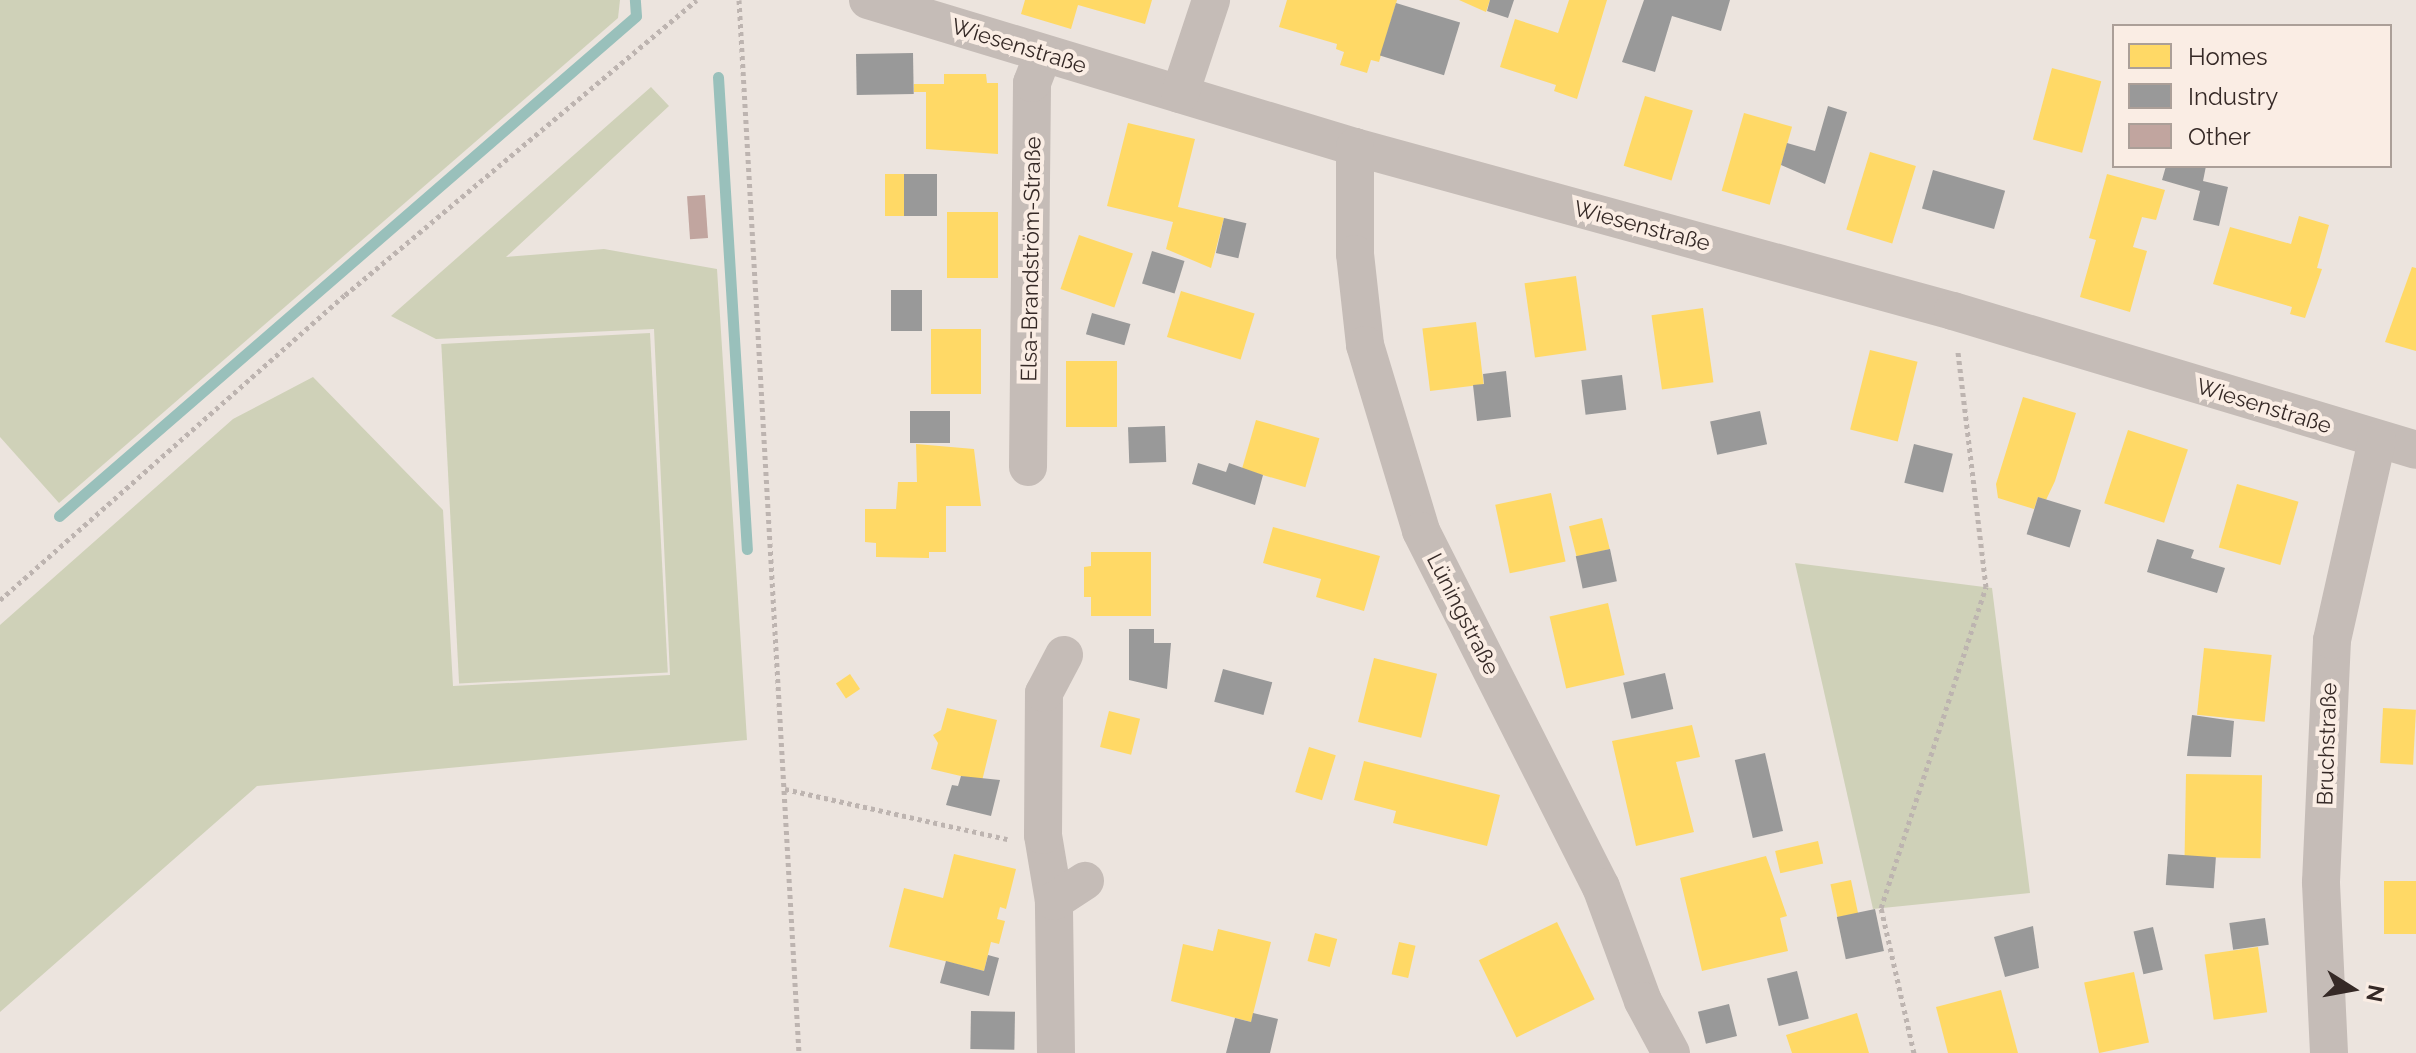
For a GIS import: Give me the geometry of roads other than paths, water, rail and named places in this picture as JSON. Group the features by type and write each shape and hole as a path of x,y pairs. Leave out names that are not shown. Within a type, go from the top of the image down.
{"street":[{"name":"Wiesenstraße","path":"868,0 1355,147 1953,311 2416,450"},
{"path":"1180,94 1211,0"},
{"name":"Elsa-Brandström-Straße","path":"1028,467 1032,83 1043,54"},
{"name":"Lüningstraße","path":"1355,147 1355,254 1365,345 1421,531 1601,887 1643,1001 1671,1053"},
{"name":"Bruchstraße","path":"2329,1053 2321,882 2332,640 2377,440"},
{"path":"1056,1053 1070,891 1044,847 1044,693 1064,655"}],"waterway":[{"path":"59,516 636,16 635,0"},
{"path":"718,77 747,549"}]}
